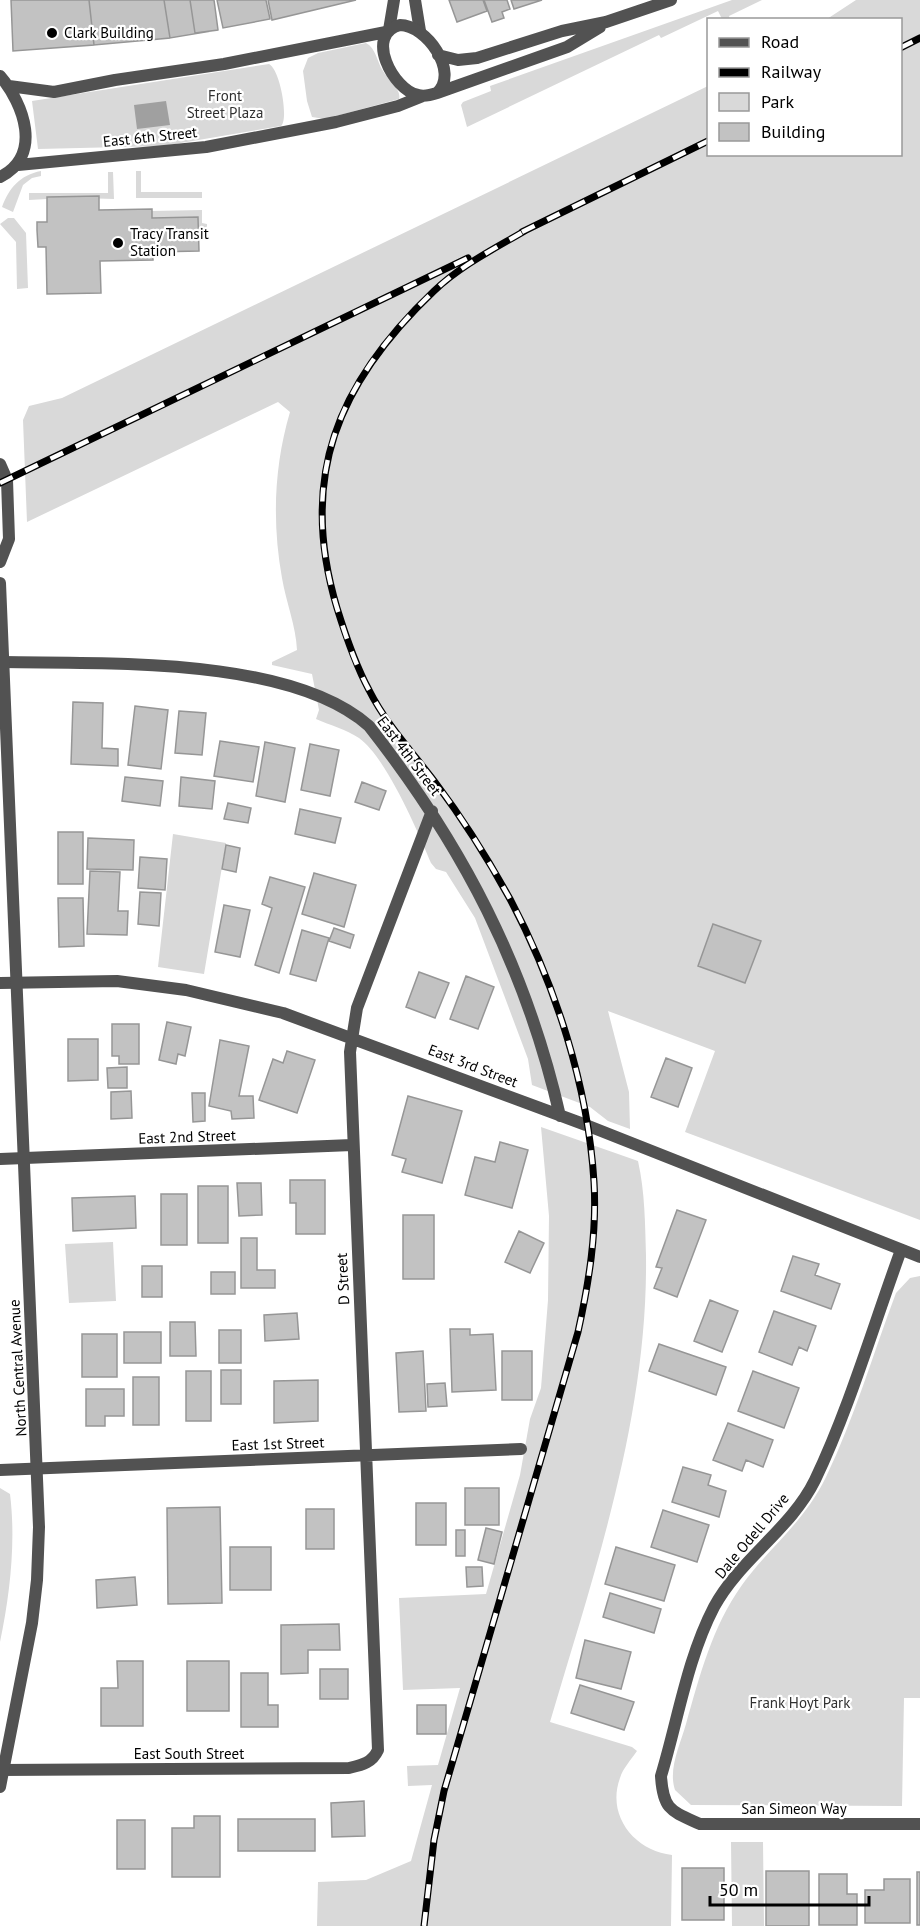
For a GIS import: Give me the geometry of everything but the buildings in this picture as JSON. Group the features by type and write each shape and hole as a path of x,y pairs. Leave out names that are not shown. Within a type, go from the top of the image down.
{"street":[{"path":"394,0 383,52 390,69 406,88 423,96 567,47 606,22"},
{"path":"415,0 420,31 444,67 445,78 437,93"},
{"path":"438,55 449,59 467,60 562,31 606,22 671,0"},
{"path":"9,86 54,92 115,80 224,64 387,31 406,25 420,31"},
{"path":"0,76 20,105 26,129 23,152 18,165 3,176 0,188"},
{"name":"East 6th Street","path":"18,165 206,147 336,122 398,106 423,96"},
{"path":"0,464 7,480 9,539 0,562"},
{"name":"North Central Avenue","path":"0,583 37,1468 38,1580 27,1651 1,1770 0,1787"},
{"name":"East 4th Street","path":"2,662 132,664 203,670 310,692 342,705 369,726 432,811 489,909 512,960 548,1061 560,1116"},
{"name":"D Street","path":"374,1758 379,1739 352,1145 351,1036 357,1008 432,811"},
{"name":"East 3rd Street","path":"0,983 117,981 186,990 249,1003 351,1036 920,1257"},
{"name":"East 2nd Street","path":"0,1160 352,1145"},
{"name":"Dale Odell Drive","path":"671,1811 662,1797 661,1776 677,1725 695,1652 715,1606 742,1567 788,1520 814,1481 901,1250"},
{"name":"East 1st Street","path":"0,1470 521,1449"},
{"name":"East South Street","path":"1,1770 349,1768 363,1766 374,1758"},
{"name":"San Simeon Way","path":"671,1811 700,1824 920,1824"}],"green space":[{"path":"732,0 762,0 729,16 730,18 722,18 718,11 661,38 659,35 467,127 461,105 463,102 491,91 490,86"},
{"path":"856,0 920,0 920,1220 685,1132 715,1051 608,1011 629,1092 630,1129 608,1121 590,1107 532,1085 528,1059 475,918 446,872 436,869 431,863 410,815 380,761 359,738 316,719 319,710 312,674 272,665 272,662 297,650 282,578 277,536 278,474 290,412 278,402 27,522 23,420 29,406 62,398 707,86 707,156 902,156 902,18 829,18"},
{"path":"366,43 372,48 383,71 397,89 399,99 325,119 312,117 307,101 303,71 308,58 318,53"},
{"name":"Front Street Plaza","path":"269,64 277,75 282,94 284,114 281,126 163,146 38,149 32,101"},
{"path":"41,171 41,176 32,178 23,185 13,212 2,207 16,183"},
{"path":"136,171 141,171 141,192 202,192 202,198 136,198"},
{"path":"108,172 113,172 114,199 47,197 47,199 29,200 29,193 108,193"},
{"path":"202,210 202,223 207,224 207,229 199,229 198,217 152,218 152,211"},
{"path":"8,218 14,218 26,233 28,288 17,289 16,242 0,224"},
{"path":"173,834 226,843 204,974 158,967"},
{"path":"541,1127 638,1161 640,1173 646,1256 644,1316 638,1375 616,1492 550,1722 632,1747 637,1751 620,1778 617,1806 627,1829 636,1839 646,1847 672,1855 671,1926 317,1926 318,1882 366,1880 411,1861 432,1785 408,1786 407,1766 438,1765 460,1688 403,1690 399,1598 486,1594 520,1475 530,1419 541,1388 548,1300 549,1216"},
{"path":"113,1242 116,1301 69,1303 65,1244"},
{"name":"Frank Hoyt Park","path":"920,1276 920,1698 904,1698 902,1806 691,1805 675,1790 674,1765 702,1670 715,1635 742,1585 797,1522 817,1494 846,1432 896,1293 910,1278"},
{"path":"0,1488 10,1494 12,1549 7,1605 0,1642"},
{"path":"731,1842 763,1842 764,1926 732,1926"}],"shaded area":[{"path":"166,101 170,125 137,129 134,105"}],"railway":[{"path":"902,47 920,38"},
{"path":"522,232 707,141"},
{"path":"424,1926 434,1840 444,1791 578,1332 591,1257 594,1182 591,1145 577,1072 555,1000 541,965 510,899 484,854 445,796 383,715 364,680 337,608 326,561 322,517 325,475 334,435 350,397 372,361 400,326 444,282 479,257 528,229"},
{"path":"0,483 468,258"}],"place":[{"name":"Clark Building","path":"52,33"},
{"name":"Tracy Transit Station","path":"118,243"}]}
